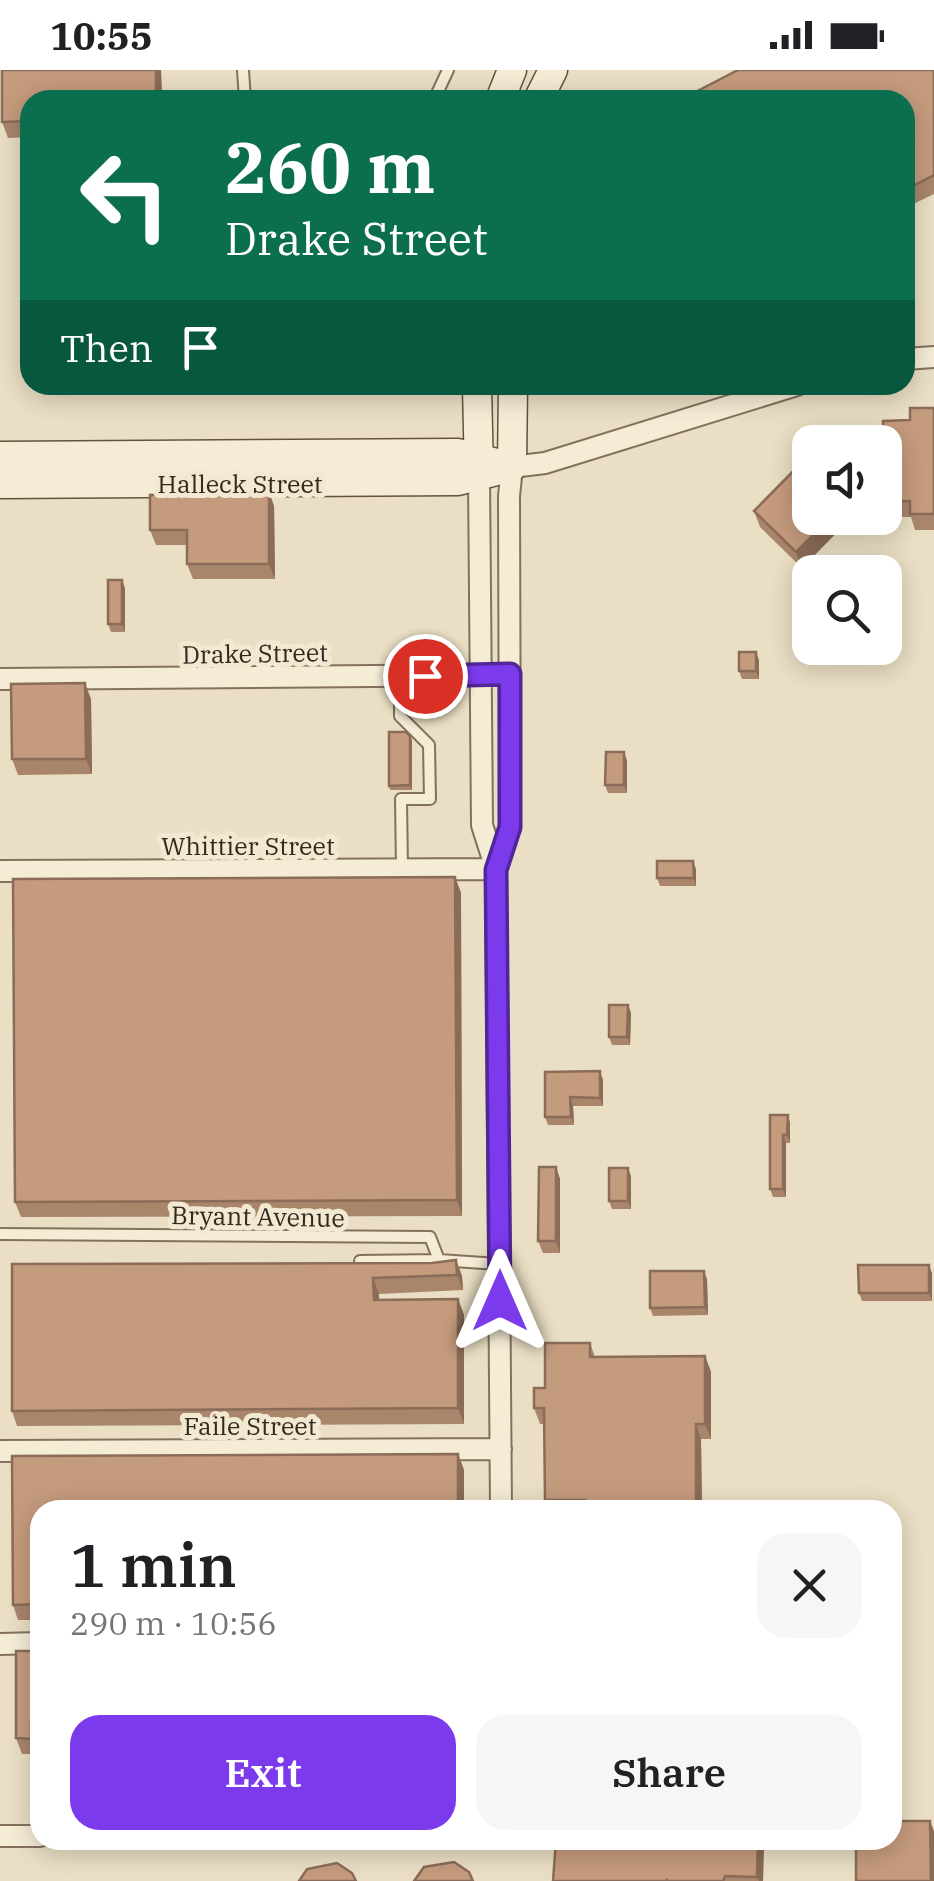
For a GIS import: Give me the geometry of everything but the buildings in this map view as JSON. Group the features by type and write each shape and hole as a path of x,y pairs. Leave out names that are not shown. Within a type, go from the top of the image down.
{"main road":[{"path":"477,395 479,467 512,467 513,395"},
{"name":"Halleck Street","path":"0,456 458,453 479,467"},
{"name":"Halleck Street","path":"0,484 445,482 479,467"}],"street":[{"path":"496,870 510,827 512,467 545,464 765,395"},
{"path":"479,467 482,825 496,870 501,1500"},
{"name":"Drake Street","path":"0,680 510,674"},
{"name":"Whittier Street","path":"0,871 496,870"},
{"name":"Faile Street","path":"0,1451 500,1449"},
{"path":"0,1644 30,1643"},
{"path":"0,1836 30,1836"}],"lane":[{"path":"400,676 400,716 428,745 430,799 401,799 402,869"},
{"name":"Bryant Avenue","path":"0,1234 430,1237 439,1260"},
{"path":"360,1261 499,1264"}],"route":[{"path":"425,676 510,674 510,827 496,870 500,1301"}]}
